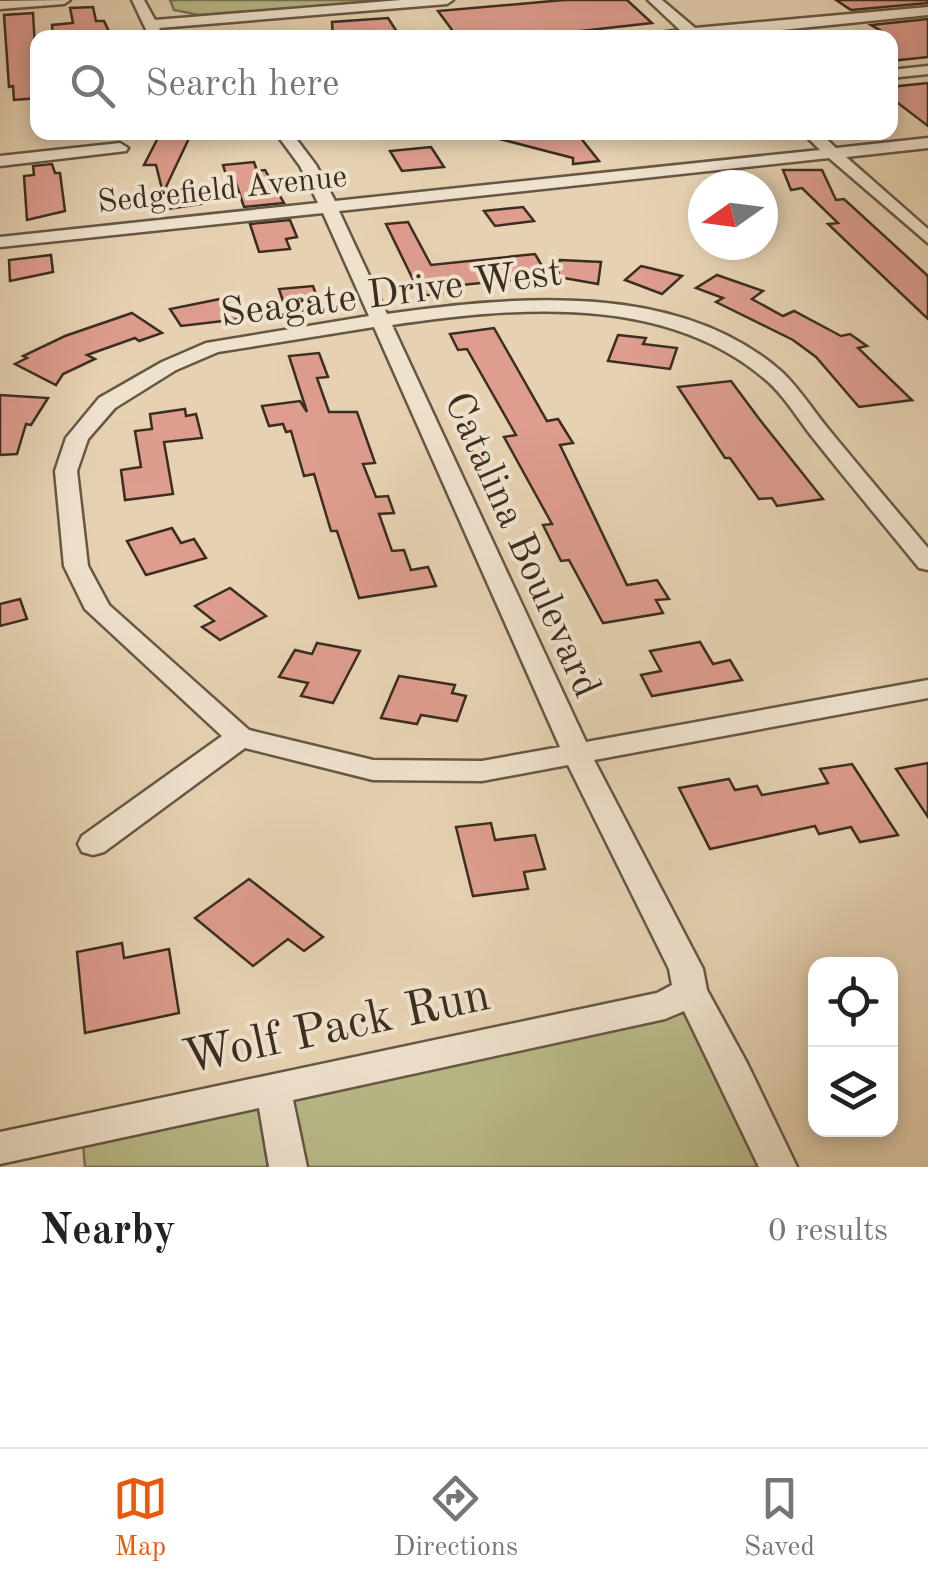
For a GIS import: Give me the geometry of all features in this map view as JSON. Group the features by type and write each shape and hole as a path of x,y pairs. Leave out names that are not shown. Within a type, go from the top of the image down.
{"street":[{"path":"0,5 64,0"},
{"path":"138,0 153,30"},
{"path":"162,30 447,0"},
{"path":"654,0 688,30"},
{"path":"816,0 843,19"},
{"path":"741,30 928,11"},
{"path":"898,73 928,70"},
{"name":"Catalina Boulevard","path":"288,140 308,165 384,322 578,756 686,969 690,991 735,1074 778,1167"},
{"path":"818,140 926,235"},
{"name":"Sedgefield Avenue","path":"0,242 928,144"},
{"path":"0,161 120,148"},
{"name":"Seagate Drive West","path":"928,564 772,374 725,342 688,326 597,306 527,304 212,347 169,366 107,402 77,438 66,471 76,566 98,609 240,737 373,770 482,771 928,689"},
{"path":"93,844 240,737"},
{"name":"Wolf Pack Run","path":"0,1148 665,1005 690,991"},
{"path":"272,1089 288,1167"}],"green space":[{"path":"170,0 401,0 199,15 174,10"},
{"path":"684,1009 785,1167 85,1167 83,1144"}],"building":[{"path":"564,0 627,0 652,23 589,30 452,30 438,11"},
{"path":"836,0 928,0 928,3 851,10"},
{"path":"93,7 96,21 104,21 108,30 52,30 52,25 73,23 70,8"},
{"path":"33,13 30,99 14,100 13,86 9,87 4,15"},
{"path":"388,18 396,30 332,30 332,22"},
{"path":"928,19 928,57 898,60 898,30 880,30 871,25"},
{"path":"928,83 928,126 898,103 898,86"},
{"path":"157,140 188,140 165,189 201,186 207,203 167,209 156,165 144,165"},
{"path":"504,140 582,140 599,161 573,164 573,158"},
{"path":"431,147 444,167 402,171 390,151"},
{"path":"254,162 257,171 265,170 284,203 244,207 235,180 228,181 223,165"},
{"path":"52,164 55,173 60,173 65,211 27,220 24,176 34,175 33,166"},
{"path":"783,170 822,170 836,200 844,199 928,276 928,319 828,224 838,223 802,188 791,190"},
{"path":"523,207 534,221 495,226 484,211"},
{"path":"290,220 297,237 286,239 290,249 259,252 250,224"},
{"path":"408,222 431,265 535,254 548,276 442,287 445,293 421,296 386,224"},
{"path":"51,255 53,272 10,281 9,260"},
{"path":"560,260 601,262 598,284 558,277"},
{"path":"641,266 682,276 662,294 625,280"},
{"path":"717,275 763,291 752,299 783,316 794,311 841,336 850,334 867,346 858,348 912,400 859,407 816,357 793,340 716,302 723,298 696,288"},
{"path":"313,286 321,309 299,311 297,306 285,307 279,289"},
{"path":"225,298 240,319 181,326 170,309"},
{"path":"132,313 162,333 87,355 95,359 63,374 56,385 15,364 27,358 23,356 65,336"},
{"path":"494,328 547,421 558,419 573,443 560,445 627,585 657,580 669,599 656,600 663,613 603,623 569,560 561,561 543,525 552,524 504,437 516,435 467,349 458,350 450,334"},
{"path":"618,335 646,338 643,344 677,348 670,369 608,361"},
{"path":"319,353 328,377 317,378 329,412 357,412 375,463 363,464 376,497 388,496 394,513 379,514 392,551 404,550 411,570 428,567 436,586 359,598 337,531 331,531 314,474 304,476 291,431 286,432 283,424 269,426 262,406 300,401 307,412 289,356"},
{"path":"731,381 823,499 777,506 772,498 759,499 730,458 725,458 678,387"},
{"path":"0,395 48,398 31,425 26,424 17,454 0,455"},
{"path":"185,409 186,416 196,414 202,438 164,442 173,494 125,500 121,470 141,467 135,431 152,429 150,414"},
{"path":"172,528 181,543 194,539 206,558 146,575 127,541"},
{"path":"230,588 266,616 220,640 202,627 214,621 195,606"},
{"path":"20,599 27,619 0,626 0,604"},
{"path":"700,642 713,664 730,660 742,680 652,696 641,675 661,671 650,651"},
{"path":"317,643 360,651 333,703 301,696 308,683 279,677 295,650 312,654"},
{"path":"399,676 455,685 452,693 466,696 457,721 421,715 417,724 381,718"},
{"path":"928,763 928,817 896,769"},
{"path":"852,764 898,835 860,842 851,827 819,834 815,826 710,849 679,788 729,779 735,790 757,786 762,795 828,783 820,769"},
{"path":"491,823 495,840 535,835 545,869 524,872 528,889 473,896 456,827"},
{"path":"249,879 323,937 304,951 288,939 253,966 195,918"},
{"path":"122,943 124,958 169,949 179,1013 85,1033 77,952"}]}
